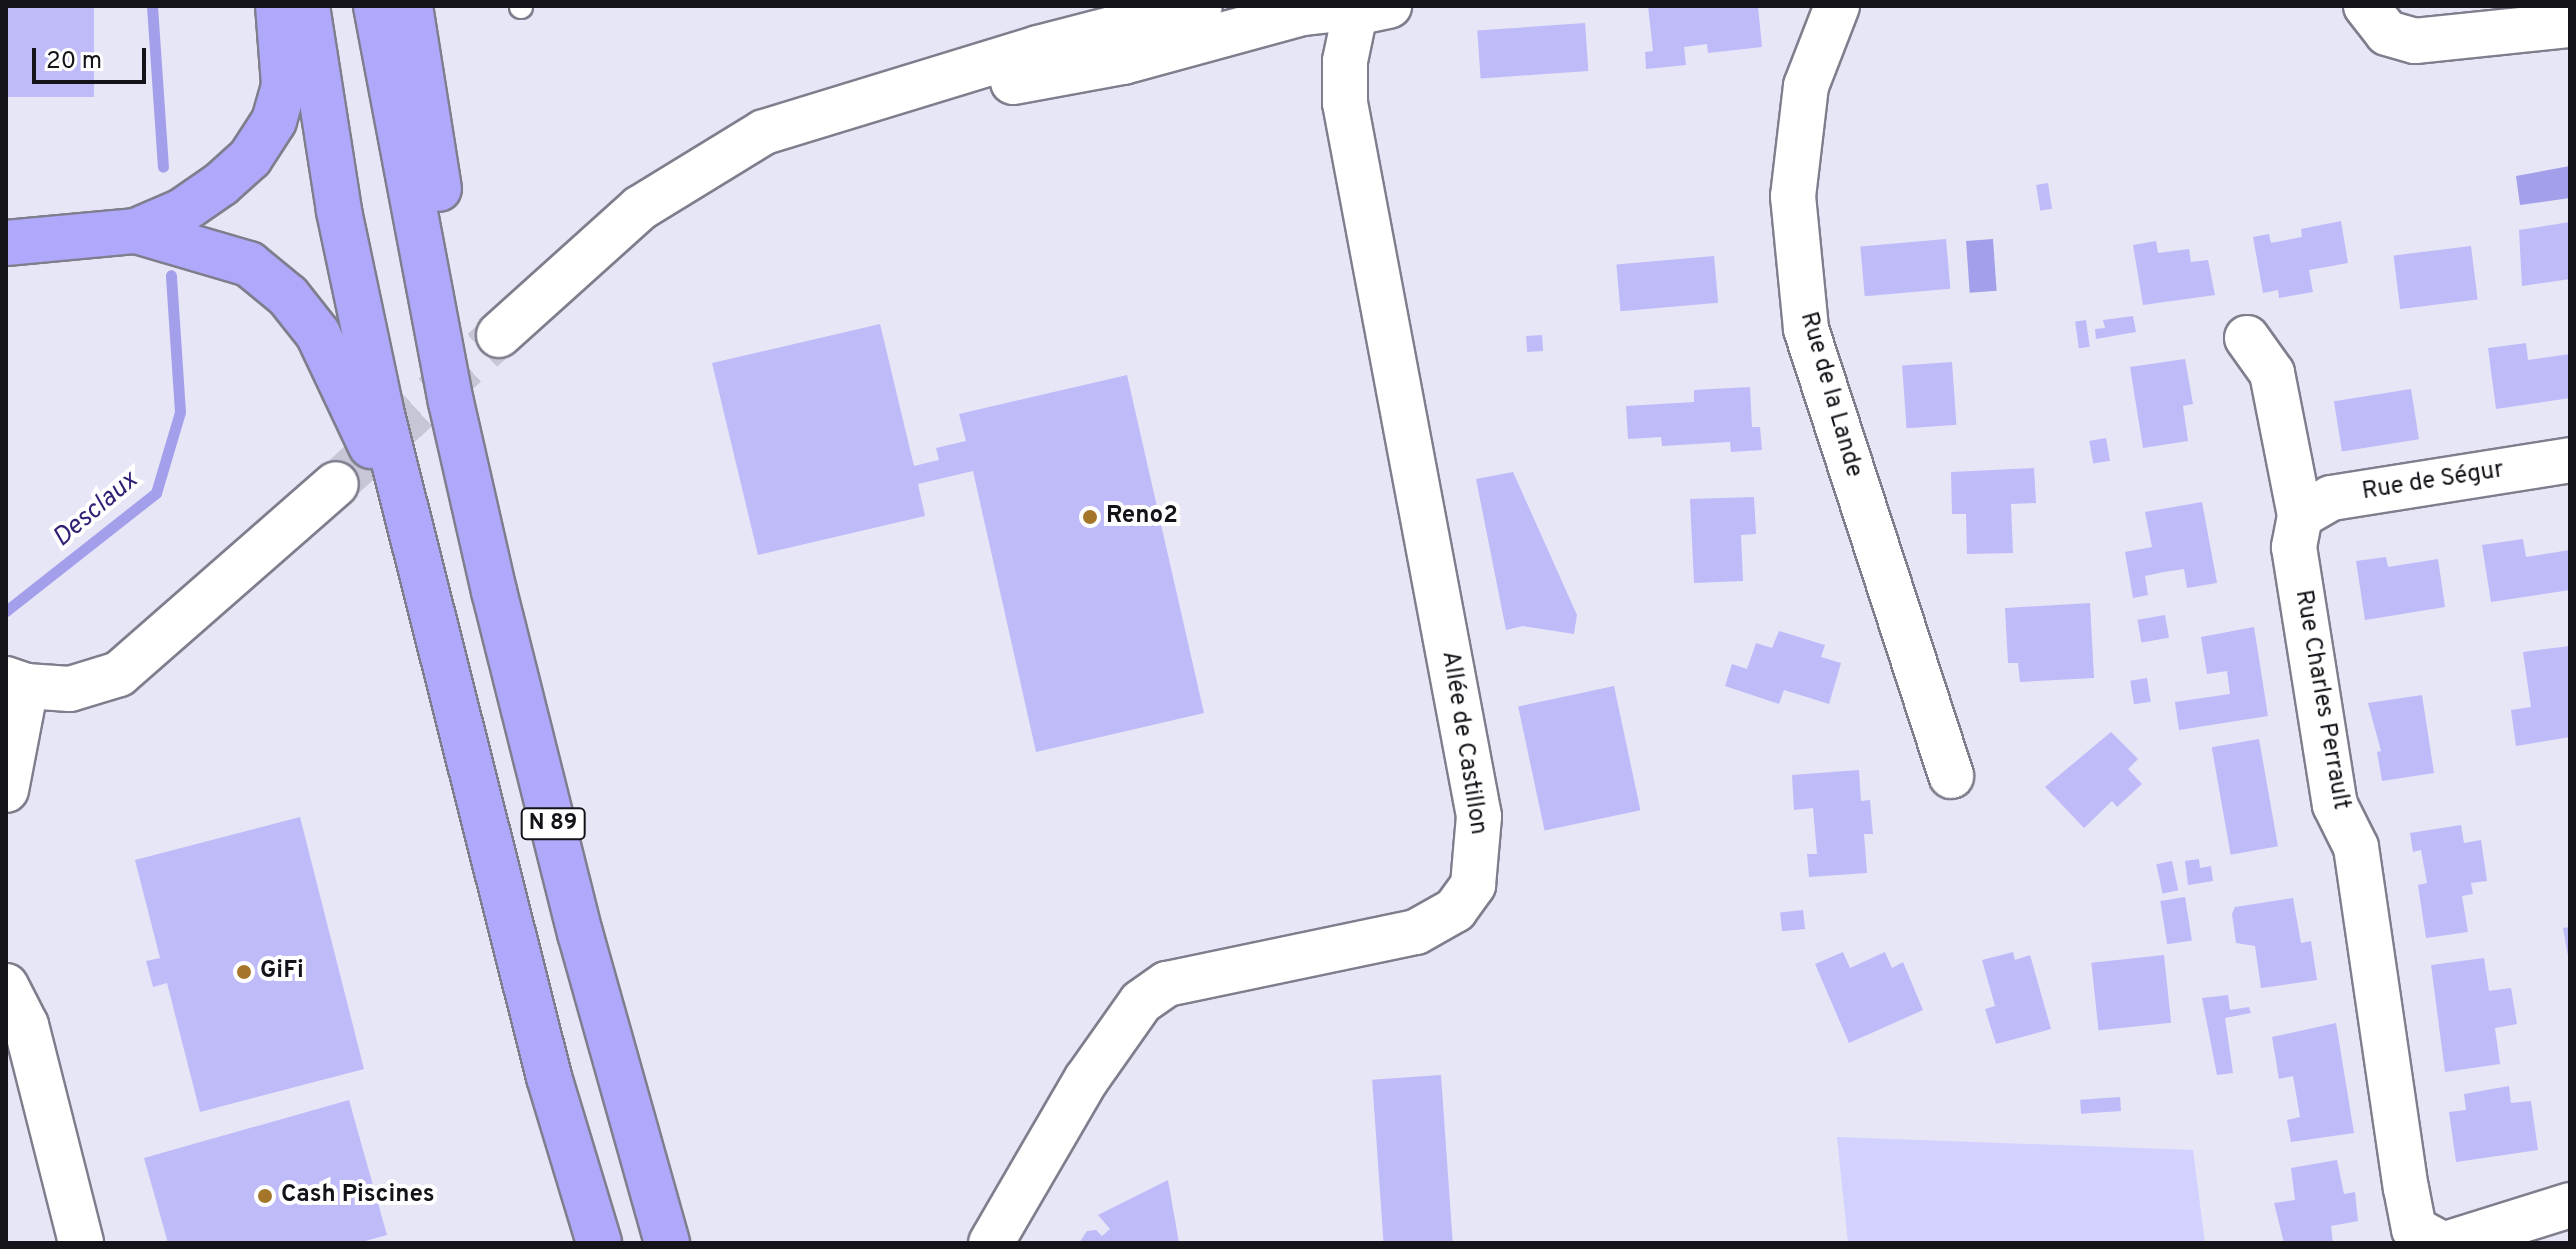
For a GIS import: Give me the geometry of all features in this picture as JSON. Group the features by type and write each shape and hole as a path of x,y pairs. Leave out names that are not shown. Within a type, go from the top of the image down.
{"highway":[{"path":"6,243 136,231 182,211 221,184 250,158 274,121 284,85 278,6"},
{"name":"N 89","path":"307,6 339,211 409,525 549,1077 599,1243"},
{"name":"N 89","path":"376,6 451,402 580,933 667,1243"},
{"path":"410,6 457,296 451,402"},
{"path":"136,231 249,264 288,296 318,334 409,525"}],"street":[{"path":"499,335 640,208 693,172 764,132 1038,48 1200,6"},
{"name":"Rue de la Lande","path":"1837,6 1806,86 1793,196 1806,329 1951,776"},
{"path":"2366,6 2387,33 2415,41 2570,25"},
{"path":"907,90 1022,81 1123,62 1302,13 1354,8"},
{"name":"Allée de Castillon","path":"991,1243 1086,1080 1141,1002 1167,984 1416,932 1455,910 1473,885 1479,816 1345,103 1345,61 1354,8"},
{"name":"Rue Charles Perrault","path":"2247,338 2272,373 2300,516 2294,547 2335,805 2356,847 2427,1239 2570,1205"},
{"name":"Rue de Ségur","path":"2300,516 2331,498 2570,460"},
{"path":"6,790 16,682 92,685 119,674 336,484"},
{"path":"6,986 26,1025 81,1243"}],"shaded area":[{"path":"2570,166 2570,198 2520,205 2516,176"},
{"path":"1993,239 1997,291 1970,293 1966,241"},
{"path":"1837,1137 2193,1150 2205,1243 1848,1243"}],"building":[{"path":"6,6 94,6 94,97 6,97"},
{"path":"1648,6 1758,6 1762,47 1708,53 1707,44 1684,47 1686,65 1646,69 1645,52 1653,51"},
{"path":"1585,23 1588,71 1481,78 1477,31"},
{"path":"2048,183 2052,209 2040,211 2036,185"},
{"path":"2341,221 2348,263 2309,270 2313,292 2279,298 2278,290 2263,293 2253,237 2269,234 2271,243 2302,237 2301,229"},
{"path":"2570,222 2570,279 2522,286 2519,230"},
{"path":"1946,239 1950,289 1865,296 1860,246"},
{"path":"2156,241 2158,253 2189,249 2191,262 2208,260 2215,295 2143,305 2133,245"},
{"path":"2471,246 2478,300 2400,309 2394,256"},
{"path":"1714,256 1718,303 1620,311 1616,265"},
{"path":"2133,316 2136,332 2096,339 2095,329 2105,328 2103,320"},
{"path":"2086,320 2090,347 2079,348 2075,322"},
{"path":"880,324 914,466 939,460 936,448 966,441 959,414 1127,375 1204,713 1036,752 973,471 918,484 925,516 758,555 712,363"},
{"path":"1542,335 1543,351 1527,352 1526,336"},
{"path":"2526,343 2528,360 2570,354 2570,398 2496,409 2488,348"},
{"path":"2185,359 2193,404 2183,406 2188,441 2143,448 2130,367"},
{"path":"1952,362 1956,425 1907,428 1902,365"},
{"path":"1750,387 1752,427 1760,427 1762,450 1731,452 1730,442 1662,446 1661,437 1628,439 1626,406 1694,402 1694,390"},
{"path":"2411,389 2419,439 2342,452 2334,401"},
{"path":"2106,438 2110,461 2093,464 2089,441"},
{"path":"2034,468 2036,503 2011,504 2013,553 1967,554 1966,514 1952,514 1951,472"},
{"path":"1513,472 1577,615 1574,634 1523,626 1506,630 1476,479"},
{"path":"1754,497 1756,534 1741,535 1743,581 1694,583 1690,499"},
{"path":"2202,502 2217,583 2187,588 2184,569 2164,572 2145,576 2148,595 2133,598 2125,552 2152,547 2145,512"},
{"path":"2523,539 2526,557 2570,550 2570,590 2491,602 2482,545"},
{"path":"2386,557 2388,567 2438,559 2445,607 2365,620 2356,561"},
{"path":"2090,603 2094,678 2020,682 2018,663 2008,663 2005,608"},
{"path":"2165,615 2169,638 2141,643 2137,620"},
{"path":"2254,627 2268,716 2179,730 2175,702 2230,694 2227,671 2207,674 2201,637"},
{"path":"1779,631 1825,645 1821,657 1841,663 1829,704 1784,690 1779,704 1725,686 1732,664 1747,669 1756,643 1772,648"},
{"path":"2570,646 2570,737 2516,746 2511,710 2531,707 2523,652"},
{"path":"2147,678 2151,702 2134,704 2130,681"},
{"path":"1614,686 1640,810 1545,831 1518,706"},
{"path":"2422,695 2434,773 2382,781 2377,752 2381,751 2368,703"},
{"path":"2111,732 2138,759 2128,769 2142,784 2117,807 2112,801 2084,828 2045,787"},
{"path":"2259,739 2278,846 2231,855 2212,747"},
{"path":"1859,770 1861,801 1870,800 1873,834 1864,834 1867,873 1809,877 1807,854 1817,854 1813,808 1794,810 1792,775"},
{"name":"GiFi","path":"300,817 364,1069 200,1112 167,983 153,987 146,961 160,958 135,860"},
{"path":"2461,825 2464,843 2481,840 2487,881 2471,883 2473,894 2462,896 2468,932 2426,938 2418,885 2427,883 2421,850 2413,852 2410,833"},
{"path":"2199,859 2200,868 2211,866 2213,881 2188,885 2185,861"},
{"path":"2172,861 2178,890 2163,894 2156,864"},
{"path":"2185,897 2192,940 2167,944 2160,901"},
{"path":"2293,898 2301,943 2311,941 2317,980 2261,988 2255,946 2236,943 2232,914 2235,907"},
{"path":"1803,910 1805,929 1782,931 1780,912"},
{"path":"2570,927 2570,956 2568,956 2563,928"},
{"path":"1843,952 1850,968 1885,952 1892,968 1903,962 1923,1010 1849,1043 1815,964"},
{"path":"2013,952 2015,960 2030,955 2051,1029 1996,1044 1985,1009 1995,1006 1982,960"},
{"path":"2164,955 2171,1023 2099,1030 2091,963"},
{"path":"2484,958 2489,991 2511,988 2517,1024 2495,1028 2500,1064 2445,1072 2431,965"},
{"path":"2228,995 2230,1010 2249,1007 2251,1013 2225,1018 2233,1073 2217,1075 2202,998"},
{"path":"2336,1023 2354,1133 2291,1142 2287,1120 2300,1117 2293,1076 2279,1079 2272,1037"},
{"path":"1441,1075 1453,1243 1384,1243 1372,1080"},
{"path":"2509,1086 2511,1103 2531,1101 2538,1150 2456,1162 2449,1112 2466,1110 2464,1094"},
{"path":"2120,1097 2121,1111 2081,1114 2080,1100"},
{"name":"Cash Piscines","path":"349,1100 387,1235 358,1243 168,1243 144,1158"},
{"path":"2337,1160 2344,1194 2355,1192 2358,1221 2331,1226 2333,1243 2284,1243 2274,1203 2295,1200 2291,1168"},
{"path":"1168,1180 1179,1243 1079,1243 1087,1231 1096,1230 1102,1236 1110,1229 1098,1215"}],"waterway":[{"name":"Desclaux","path":"152,6 163,167"},
{"name":"Desclaux","path":"6,611 156,493 180,412 171,275"}],"tunnel":[{"path":"336,484 499,335"}],"place":[{"name":"Reno2","path":"1090,517"},
{"name":"GiFi","path":"244,972"},
{"name":"Cash Piscines","path":"265,1196"}]}
